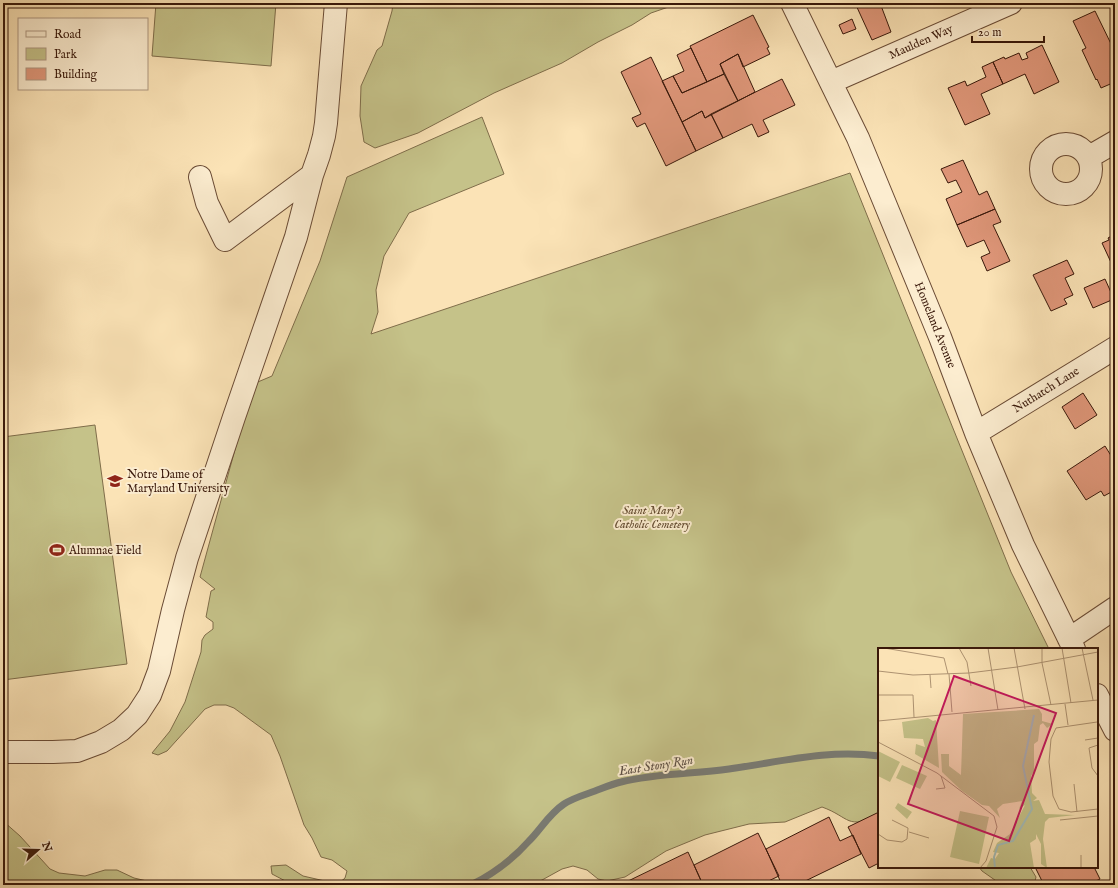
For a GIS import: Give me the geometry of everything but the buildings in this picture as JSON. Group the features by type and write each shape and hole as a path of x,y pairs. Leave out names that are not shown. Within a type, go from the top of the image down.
{"street":[{"path":"3,752 77,751 101,742 121,730 137,715 150,695 159,671 172,610 187,558 296,237 312,175 319,155 324,136 336,3"},
{"name":"Homeland Avenue","path":"792,3 858,138 894,223 940,337 976,433 1023,546 1071,644"},
{"name":"Maulden Way","path":"831,82 1011,3"},
{"path":"1089,157 1115,142"},
{"path":"200,177 207,203 225,240 312,175"},
{"name":"Nuthatch Lane","path":"976,433 1115,348"},
{"path":"1071,644 1115,608"},
{"path":"1098,697 1115,730"}],"green space":[{"path":"156,3 276,3 271,66 152,56"},
{"path":"393,3 680,3 651,13 562,63 494,93 418,133 375,148 364,142 360,116 361,86 377,50 382,46"},
{"name":"Saint Mary's Catholic Cemetery","path":"482,117 504,174 409,213 384,256 376,290 378,312 371,334 850,173 1011,572 1049,648 878,648 878,814 869,819 854,822 849,821 822,807 785,822 749,824 705,835 666,851 625,877 607,881 598,879 587,870 573,866 562,869 533,885 293,885 272,874 271,866 286,865 303,876 338,884 345,878 347,871 332,860 321,857 304,825 280,756 271,735 234,708 226,705 214,705 205,709 167,751 158,755 152,753 170,731 185,702 201,652 202,640 205,635 213,629 213,622 206,617 211,591 215,589 200,577 253,384 272,376 320,261 347,177"},
{"name":"Alumnae Field","path":"95,425 127,664 3,680 3,437"},
{"path":"3,821 20,836 50,869 59,873 85,876 105,870 117,870 134,878 164,885 3,885"},
{"path":"980,868 1031,868 1036,877 1034,885 1002,885"}],"waterway":[{"name":"East Stony Run","path":"471,885 495,871 523,848 554,812 564,804 575,798 614,784 661,775 715,771 822,755 860,754 878,756"}],"place":[{"name":"Notre Dame of Maryland University","path":"115,481"},
{"name":"Alumnae Field","path":"57,550"}]}
